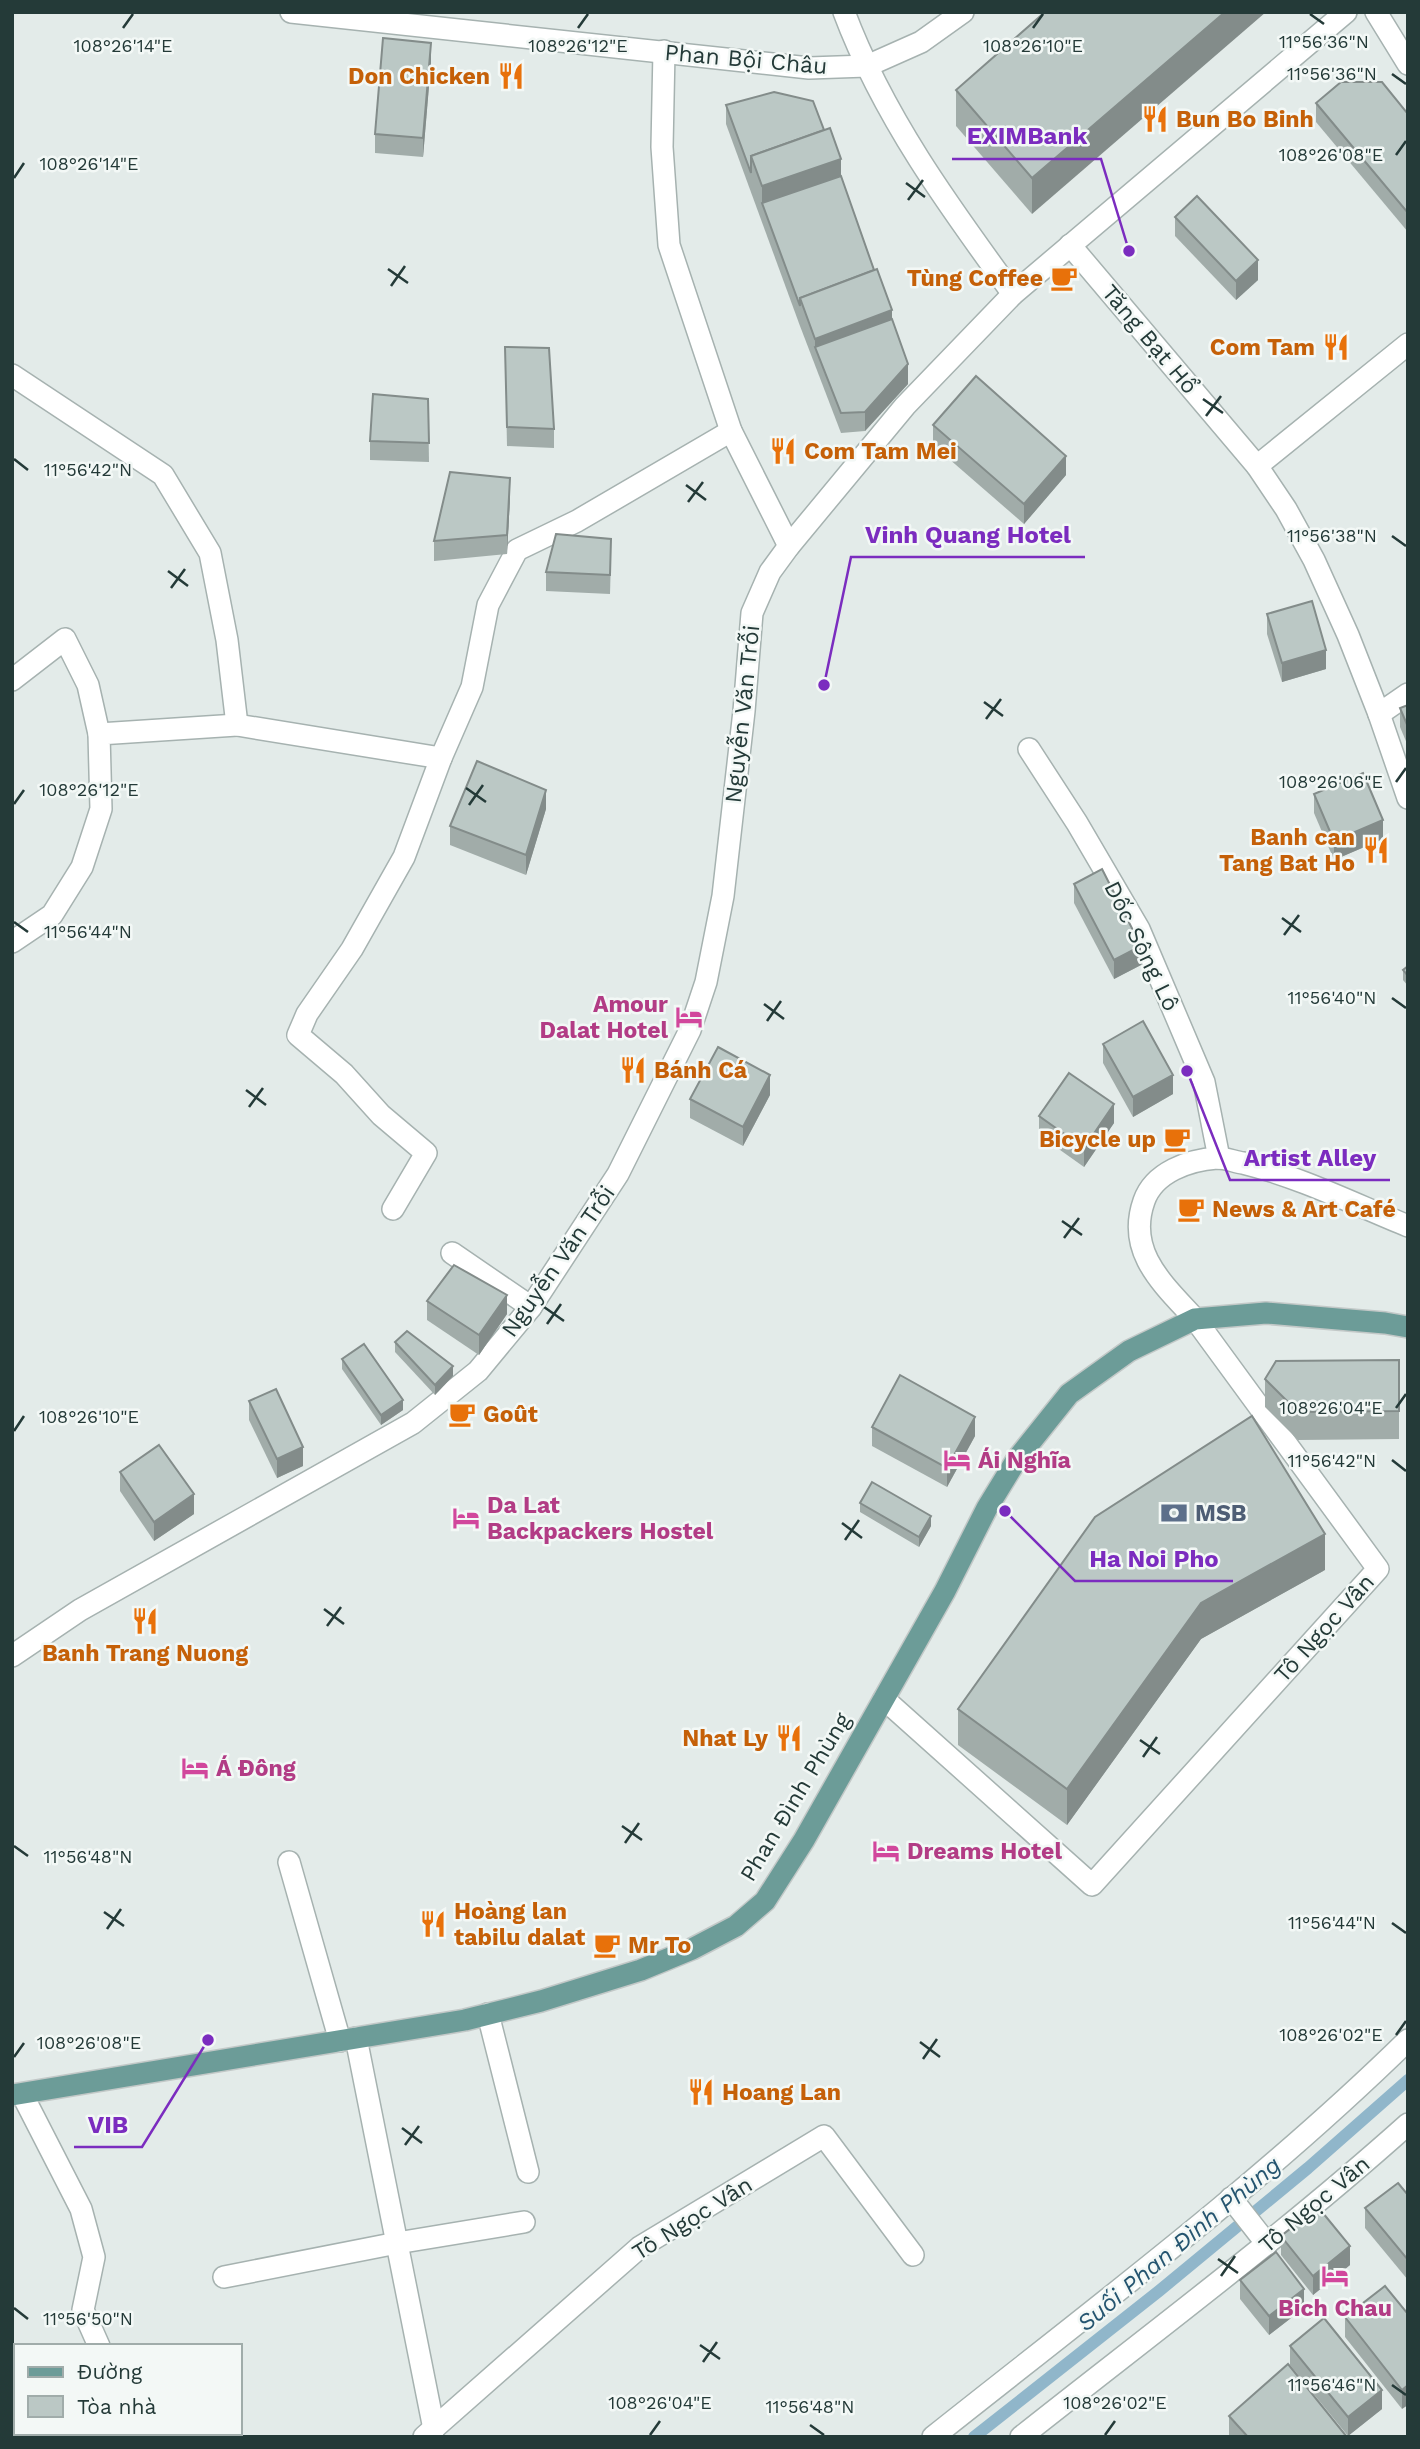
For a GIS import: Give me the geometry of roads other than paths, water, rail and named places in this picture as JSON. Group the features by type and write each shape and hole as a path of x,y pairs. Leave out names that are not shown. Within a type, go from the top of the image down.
{"main road":[{"name":"Phan Đình Phùng","path":"17,2094 465,2020 541,2001 641,1970 692,1949 736,1926 765,1901 784,1871 945,1591 999,1488 1017,1459 1069,1394 1129,1351 1195,1319 1266,1313 1408,1327"}],"street":[{"name":"Phan Bội Châu","path":"291,12 448,20 664,51 809,68 867,66"},
{"path":"844,12 867,66 908,144 1013,294"},
{"path":"867,66 921,42 963,12"},
{"name":"Nguyễn Văn Trỗi","path":"12,1656 80,1610 413,1423 478,1371 531,1307 618,1174 690,1030 706,982 723,896 752,613 769,572 905,406 1013,294 1346,12"},
{"path":"1376,12 1408,64"},
{"path":"664,51 662,147 669,245 731,431 789,546"},
{"name":"Tăng Bạt Hổ","path":"1070,245 1257,466 1286,509 1314,560 1348,635 1408,798"},
{"path":"1257,466 1408,344"},
{"path":"12,375 163,475 210,553 227,640 237,725"},
{"path":"393,1209 426,1153 381,1115 344,1074 298,1035 307,1014 352,949 404,857 441,758 472,687 488,605 517,550 577,521 731,431"},
{"path":"12,680 65,639 88,685 99,734 101,808 82,867 52,915 12,942"},
{"path":"1379,714 1408,694"},
{"path":"99,734 237,725 441,758"},
{"name":"Dốc Sông Lô","path":"1029,749 1077,823 1139,929 1205,1082 1219,1158"},
{"path":"1195,1319 1143,1255 1138,1218 1148,1188 1172,1168 1219,1158 1275,1171 1408,1226"},
{"path":"452,1253 531,1307"},
{"name":"Tô Ngọc Vân","path":"884,1699 1092,1885 1378,1569 1195,1319"},
{"path":"289,1862 348,2040 397,2243 429,2433"},
{"path":"488,2014 528,2172"},
{"path":"933,2437 1234,2202 1408,2040"},
{"path":"17,2094 81,2209 94,2258 83,2309 98,2344"},
{"name":"Tô Ngọc Vân","path":"1021,2437 1263,2239 1347,2178 1408,2124"},
{"name":"Tô Ngọc Vân","path":"429,2433 640,2247 824,2136 914,2255"},
{"path":"1234,2202 1263,2239"},
{"path":"224,2277 397,2243 524,2222"}],"waterway":[{"name":"Suối Phan Đình Phùng","path":"974,2437 1159,2291 1308,2168 1408,2080"}],"place":[{"name":"Don Chicken","path":"511,76"},
{"name":"Bun Bo Binh","path":"1155,119"},
{"name":"EXIMBank","path":"1129,251"},
{"name":"Tùng Coffee","path":"1064,278"},
{"name":"Com Tam","path":"1336,347"},
{"name":"Com Tam Mei","path":"783,451"},
{"name":"Vinh Quang Hotel","path":"824,685"},
{"name":"Banh can Tang Bat Ho","path":"1376,850"},
{"name":"Amour Dalat Hotel","path":"689,1017"},
{"name":"Bánh Cá","path":"633,1070"},
{"name":"Artist Alley","path":"1187,1071"},
{"name":"Bicycle up","path":"1177,1139"},
{"name":"News & Art Café","path":"1191,1209"},
{"name":"Goût","path":"462,1414"},
{"name":"Ái Nghĩa","path":"957,1460"},
{"name":"Ha Noi Pho","path":"1005,1511"},
{"name":"MSB","path":"1174,1513"},
{"name":"Da Lat Backpackers Hostel","path":"466,1518"},
{"name":"Banh Trang Nuong","path":"145,1621"},
{"name":"Nhat Ly","path":"789,1738"},
{"name":"Á Đông","path":"195,1768"},
{"name":"Dreams Hotel","path":"886,1851"},
{"name":"Hoàng lan tabilu dalat","path":"433,1924"},
{"name":"Mr To","path":"607,1945"},
{"name":"VIB","path":"208,2040"},
{"name":"Hoang Lan","path":"701,2092"},
{"name":"Bich Chau","path":"1335,2276"}]}
